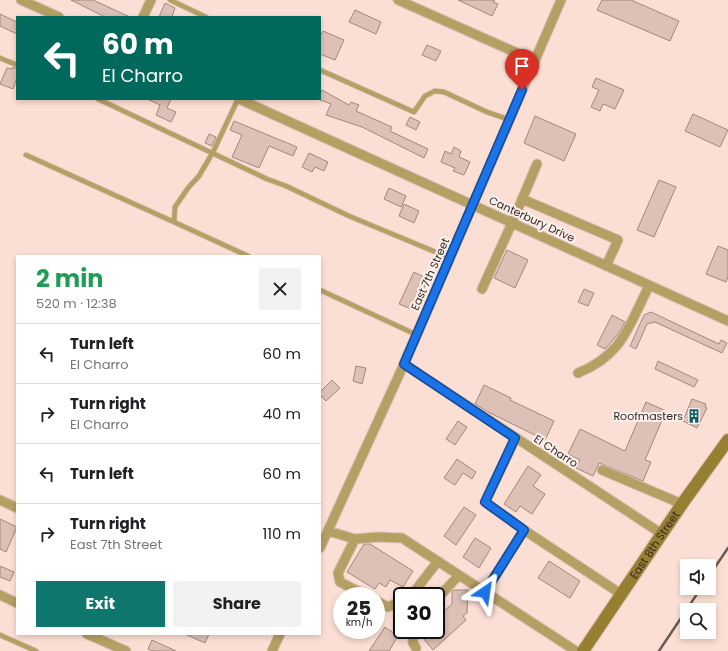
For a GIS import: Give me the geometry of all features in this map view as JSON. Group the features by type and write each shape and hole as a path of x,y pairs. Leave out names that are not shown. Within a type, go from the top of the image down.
{"main road":[{"name":"East 8th Street","path":"583,651 682,504 728,440"}],"street":[{"path":"21,0 56,16"},
{"path":"143,16 151,0"},
{"path":"398,0 534,61"},
{"name":"East 7th Street","path":"321,546 417,335 559,4"},
{"name":"Canterbury Drive","path":"240,100 728,321"},
{"path":"482,288 537,164"},
{"path":"522,199 618,240 606,266"},
{"path":"578,373 598,364 621,343 649,286"},
{"name":"El Charro","path":"404,364 662,534"},
{"path":"515,438 485,502 524,530 622,594"},
{"path":"602,470 682,504"},
{"path":"0,500 16,508"},
{"path":"485,592 524,530"},
{"path":"328,531 355,539 378,537 402,538 576,651"},
{"path":"350,587 340,582 338,573 355,539"},
{"path":"418,587 438,560"},
{"path":"445,590 459,575"},
{"path":"0,595 16,603"},
{"path":"89,635 126,651"},
{"path":"272,651 280,635"},
{"path":"413,639 413,644 416,648"}],"lane":[{"path":"170,0 204,16"},
{"path":"0,58 16,65"},
{"path":"321,70 414,112 425,96 435,91 444,92 487,112 510,120"},
{"path":"100,100 349,216 450,258"},
{"path":"174,222 175,207 188,188 199,176 213,152 238,100"},
{"path":"26,155 246,255"},
{"path":"321,290 417,335"},
{"path":"0,635 36,651"}],"building":[{"path":"71,0 93,0 128,16 103,16"},
{"path":"458,0 495,0 493,2 498,4 492,16"},
{"path":"602,0 631,0 679,21 670,41 597,10"},
{"path":"165,3 175,8 172,16 159,16"},
{"path":"355,10 381,22 376,34 349,22"},
{"path":"0,14 16,22 16,34 0,26"},
{"path":"323,31 344,40 335,60 321,54 321,35"},
{"path":"427,45 441,51 436,61 422,55"},
{"path":"13,67 16,68 16,81 13,89 0,84 7,68 12,69"},
{"path":"596,78 624,90 615,109 603,104 600,111 591,107 599,90 592,87"},
{"path":"322,90 349,105 351,102 359,105 356,111 392,127 390,131 428,149 424,158 362,127 326,115 331,104 321,100"},
{"path":"149,100 171,100 167,108 176,112 171,122 156,115 160,105"},
{"path":"693,114 728,130 720,147 685,131"},
{"path":"535,116 576,134 564,161 524,143"},
{"path":"410,117 420,122 416,130 406,125"},
{"path":"234,121 297,147 293,156 269,146 259,168 232,157 242,135 230,130"},
{"path":"209,134 216,137 212,146 205,143"},
{"path":"454,147 461,151 459,157 470,162 464,175 453,171 455,168 441,162 445,151 451,154"},
{"path":"309,153 328,162 324,171 315,167 312,172 302,167"},
{"path":"659,180 676,187 654,237 637,230"},
{"path":"389,188 406,196 401,207 384,199"},
{"path":"404,204 419,211 414,223 399,216"},
{"path":"718,246 728,250 728,277 726,282 706,274"},
{"path":"507,250 528,260 515,288 494,278"},
{"path":"414,272 428,279 414,310 399,304"},
{"path":"584,289 594,293 588,306 578,302"},
{"path":"651,312 719,344 721,340 727,343 722,353 655,322 647,324 636,349 630,346 644,315"},
{"path":"612,315 625,322 618,334 605,349 597,345"},
{"path":"658,361 698,380 694,387 655,369"},
{"path":"356,366 366,368 362,384 353,381"},
{"path":"332,380 340,388 326,401 321,396 321,391"},
{"path":"484,385 511,398 510,400 554,421 545,440 475,404"},
{"name":"Roofmasters","path":"692,399 706,404 705,407 707,408 697,428 683,421"},
{"path":"646,402 666,411 645,460 651,462 643,481 599,463 593,476 576,468 580,460 568,454 580,429 625,451"},
{"path":"458,421 467,427 455,445 446,439"},
{"path":"457,459 476,472 472,479 463,473 455,485 444,478"},
{"path":"528,466 541,475 533,486 545,494 532,514 520,506 516,512 504,504"},
{"path":"464,507 476,515 456,545 444,536"},
{"path":"0,519 16,527 16,529 6,552 0,549"},
{"path":"475,538 491,548 479,568 463,557"},
{"path":"364,544 370,544 413,571 403,587 390,580 386,587 379,583 376,587 372,587 347,572"},
{"path":"549,561 580,581 570,598 538,578"},
{"path":"0,566 14,572 10,581 0,577"},
{"path":"468,590 467,613 463,616 466,620 433,650 424,639 445,639 445,610 452,604 452,591"},
{"path":"385,627 393,633 393,639 396,639 389,651 369,651 377,639 385,639"},
{"path":"187,635 209,635 205,643"},
{"path":"152,640 176,651 153,651 148,649"}],"railway":[{"path":"716,566 728,548"},
{"path":"659,651 696,595"}],"place":[{"name":"Roofmasters","path":"694,416"}],"route":[{"path":"485,592 524,530 485,502 515,438 404,364 458,242 522,90"}]}
